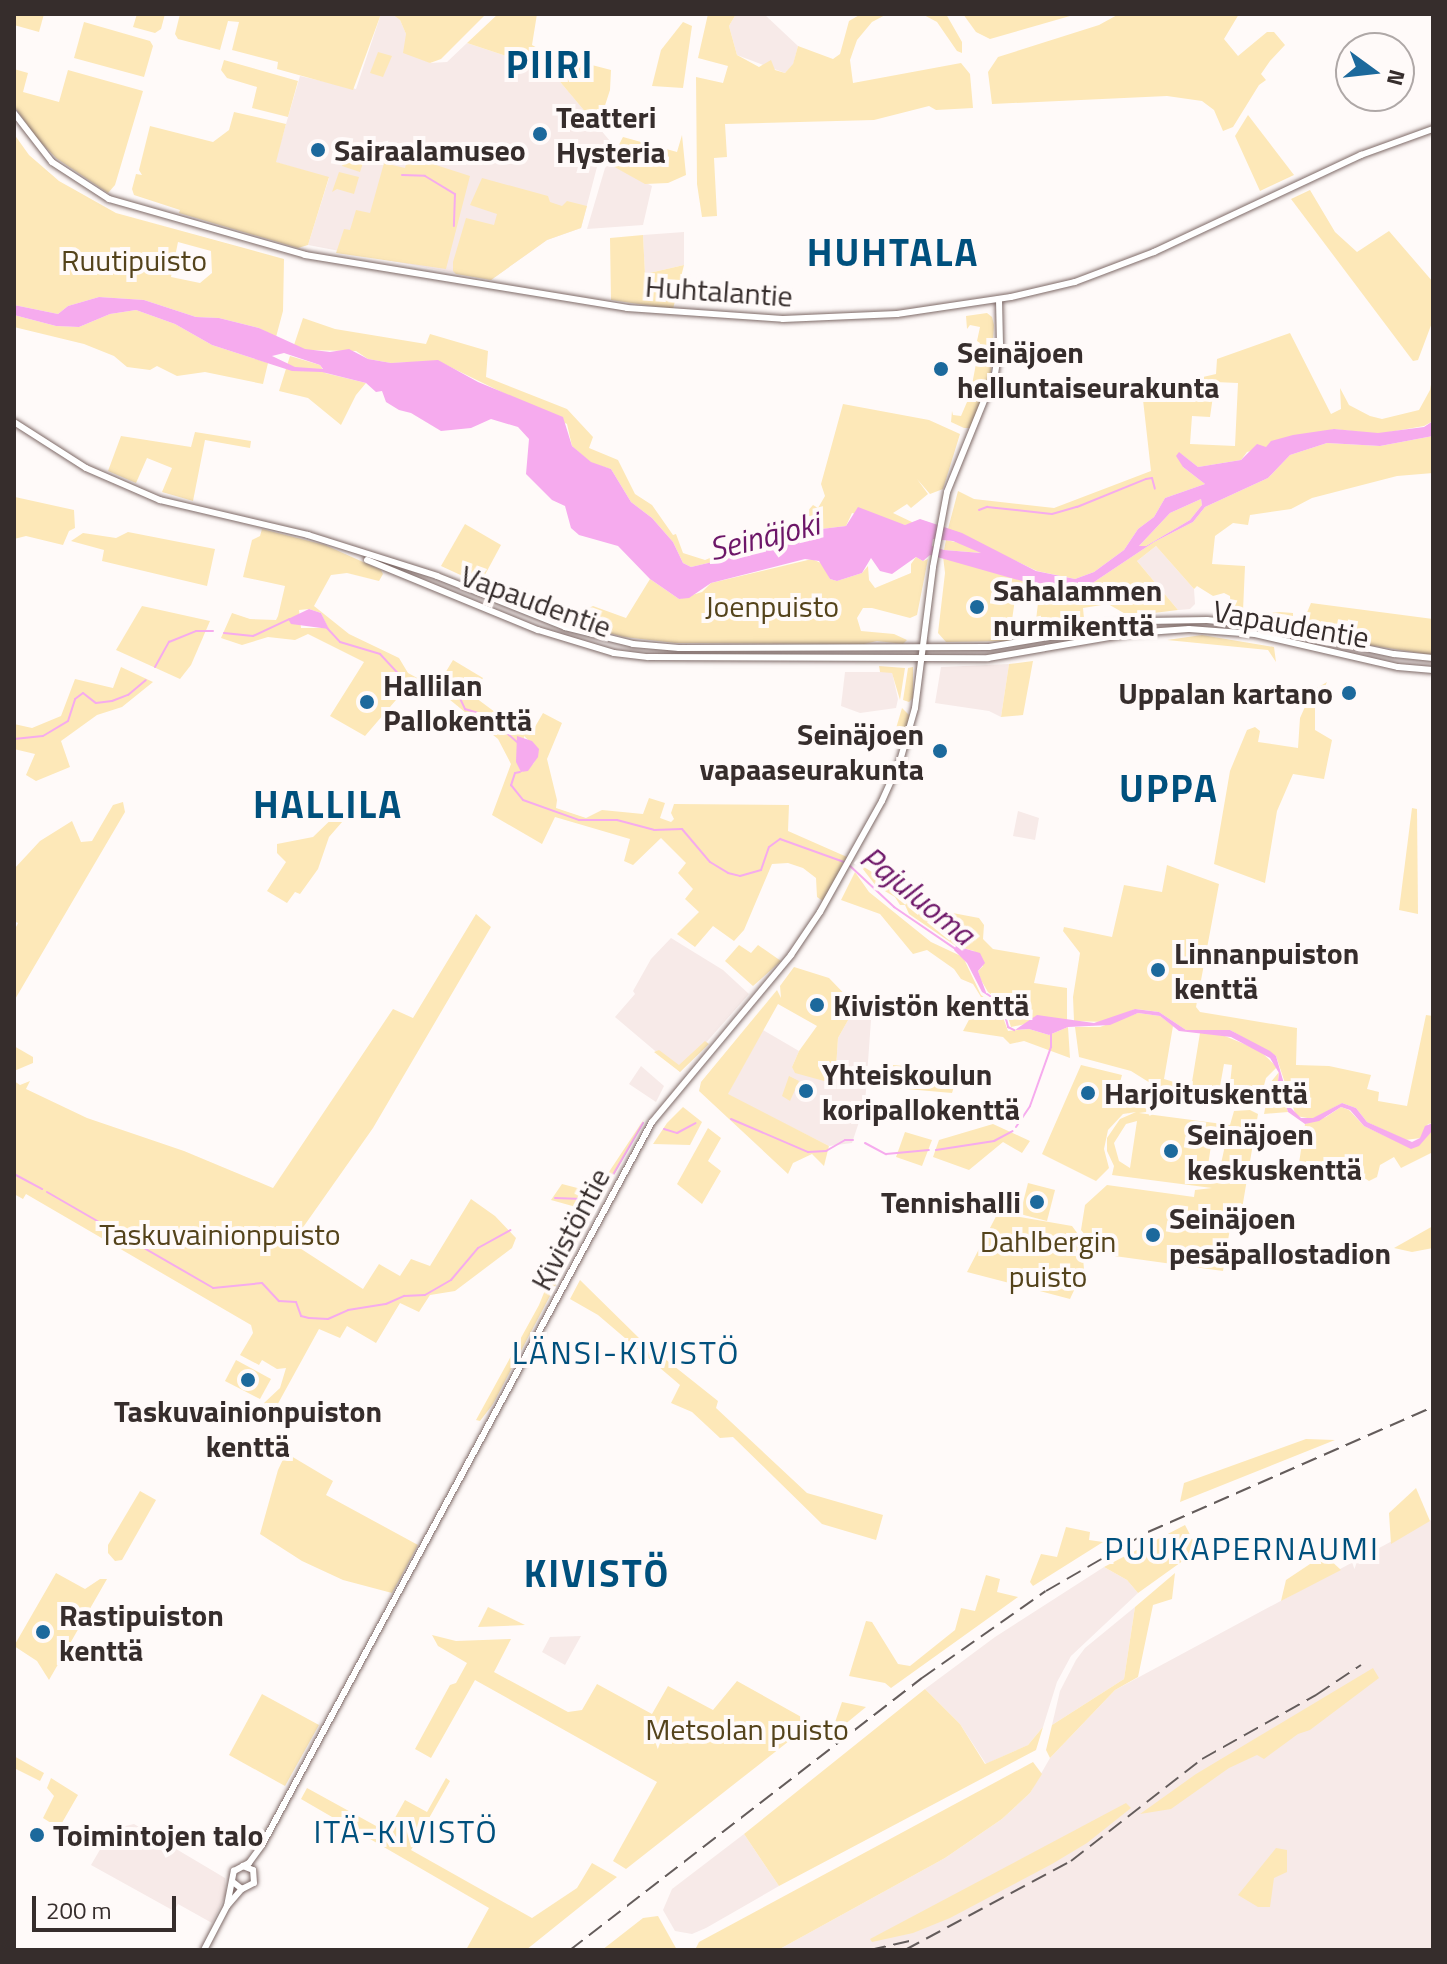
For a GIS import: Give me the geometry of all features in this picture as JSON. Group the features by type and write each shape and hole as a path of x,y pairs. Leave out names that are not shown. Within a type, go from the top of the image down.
{"main road":[{"name":"Huhtalantie","path":"14,113 52,162 109,199 312,257 627,308 719,317 838,318 999,299 1075,282 1135,260 1349,160 1433,129"},
{"name":"Kivistöntie","path":"243,1866 262,1845 652,1122 791,955 840,877 900,761 915,708 933,567 952,476 986,402 995,374 1000,344 999,299"},
{"name":"Vapaudentie","path":"14,422 114,482 180,506 296,532 437,576 565,627 620,642 679,648 1019,645 1146,621 1207,620 1257,625 1394,654 1433,658"},
{"name":"Vapaudentie","path":"346,549 388,570 538,630 614,653 679,659 988,658 1133,633 1200,629 1255,634 1398,667 1433,670"},
{"name":"Kivistöntie","path":"255,1873 262,1845"},
{"path":"204,1950 227,1906 234,1871 243,1866 255,1873 252,1886 242,1889 227,1906"},
{"path":"233,1882 242,1889"}],"shaded area":[{"name":"PIIRI","path":"381,14 394,15 400,20 406,34 430,63 447,62 467,43 551,71 610,141 597,167 581,228 547,240 491,280 308,245 329,178 275,162 300,76 356,89"},
{"path":"736,14 764,14 798,46 793,65 785,73 737,55 729,26"},
{"path":"609,164 652,186 643,225 587,229 605,168"},
{"path":"684,232 684,265 645,274 643,235"},
{"path":"99,297 144,300 196,317 219,318 259,328 305,349 330,352 349,349 368,359 391,363 438,360 478,382 563,417 572,446 591,462 611,469 631,502 652,518 673,542 683,563 691,567 802,541 813,530 846,526 858,507 905,525 920,519 962,533 1036,571 1075,579 1094,572 1124,550 1138,529 1154,517 1165,498 1205,484 1183,467 1176,456 1179,452 1198,467 1241,460 1257,444 1266,447 1271,441 1293,435 1334,429 1378,433 1424,427 1433,421 1433,436 1380,446 1327,443 1290,455 1268,478 1205,507 1193,522 1154,542 1085,588 1050,589 930,555 923,561 916,557 892,574 880,571 871,558 862,573 837,581 830,579 819,561 805,559 711,583 689,598 679,599 650,579 618,546 579,535 571,528 565,506 552,500 526,474 529,439 518,427 491,419 471,428 441,431 386,402 382,391 376,392 366,383 322,372 292,371 212,345 175,324 136,310 110,314 79,327 56,326 14,315 14,305 58,314 68,306","holes":["284,353 320,365 323,369 295,367 272,356","1201,499 1202,505 1190,520 1146,546 1139,546 1170,513","933,539 953,541 981,553 932,546"]},
{"path":"1156,546 1194,589 1195,604 1190,609 1178,610 1137,561"},
{"path":"309,609 321,613 329,629 291,624 288,619"},
{"path":"1009,664 1001,717 989,711 935,703 941,667"},
{"path":"845,672 892,672 898,699 896,708 860,713 841,706"},
{"path":"517,736 532,741 539,749 538,757 528,771 521,772 516,762"},
{"path":"1018,811 1039,818 1035,840 1013,836"},
{"path":"671,938 723,970 749,994 680,1072 615,1017 635,994 633,991 651,959"},
{"path":"956,946 980,953 985,963 978,971 987,995 982,992 967,963 954,950"},
{"path":"856,1006 864,1009 871,1020 865,1104 852,1143 829,1146 727,1095 763,1030 799,1051 792,1067 835,1083 838,1038"},
{"path":"1135,1009 1159,1012 1186,1030 1230,1030 1270,1051 1276,1056 1291,1108 1301,1118 1313,1118 1342,1103 1356,1108 1367,1122 1412,1142 1420,1138 1425,1126 1433,1123 1433,1130 1419,1146 1411,1149 1364,1126 1350,1110 1341,1107 1319,1121 1305,1124 1288,1112 1278,1081 1279,1073 1270,1058 1231,1037 1179,1031 1160,1016 1138,1013 1110,1025 1068,1027 1049,1035 1029,1029 1015,1030 1037,1015 1094,1023"},
{"path":"641,1066 664,1086 656,1102 629,1084"},
{"path":"1433,1519 1433,1950 778,1950 945,1858 1002,1819 1030,1793 1050,1758 1115,1690"},
{"path":"1104,1567 1127,1580 1138,1593 1071,1656 1057,1682 1043,1727 1028,1745 986,1764 960,1724 925,1689 995,1637"},
{"path":"1135,1607 1124,1679 1052,1725 1060,1691 1076,1660 1085,1648"},
{"path":"581,1636 565,1665 542,1652 550,1637"},
{"path":"134,1824 225,1878 226,1894 212,1923 178,1904 174,1911 91,1865 112,1829"},
{"path":"744,1834 779,1886 706,1928 692,1934 675,1931 663,1910 672,1889"}],"green space":[{"path":"14,14 44,14 39,32 14,25"},
{"path":"137,14 165,14 161,29 155,33 133,27"},
{"path":"180,14 381,14 353,90 277,69 278,62 232,50 239,22 228,21 220,50 178,39 175,34"},
{"path":"392,14 486,14 441,59 430,63 403,53 406,34 400,20"},
{"path":"498,14 537,14 532,45 546,53 611,70 610,90 598,127 551,71 467,43"},
{"path":"708,14 736,14 729,26 737,55 759,67 771,60 775,70 785,73 793,64 798,46 833,59 840,54 849,21 861,14 887,14 872,22 857,40 850,60 853,83 961,63 970,74 973,108 936,110 929,106 874,120 725,124 727,157 714,158 717,216 702,217 697,184 696,77 723,83 728,66 698,58"},
{"path":"922,14 946,14 962,42 962,53 957,51 937,22"},
{"path":"963,14 1077,14 990,39 976,32"},
{"path":"1119,14 1239,14 1224,39 1238,56 1267,32 1274,32 1285,45 1261,74 1266,80 1259,85 1233,127 1223,131 1214,110 1202,101 1167,96 992,104 988,72 998,57 1099,25"},
{"path":"84,22 150,41 153,46 144,77 74,58"},
{"path":"683,22 692,26 683,88 652,86 661,50"},
{"path":"378,52 392,56 383,77 370,73"},
{"path":"224,60 298,81 288,117 252,108 257,87 227,78 221,70"},
{"path":"14,69 28,73 23,92 59,102 68,70 143,91 115,185 108,193 56,158 37,138 14,106"},
{"path":"234,112 286,124 276,162 329,177 308,245 298,248 179,213 180,210 134,195 132,189 136,174 142,175 139,170 150,126 213,142 229,130"},
{"path":"1248,115 1294,175 1260,191 1235,136"},
{"name":"Ruutipuisto","path":"14,134 29,155 59,181 116,213 284,259 283,311 276,337 259,328 219,318 196,317 144,300 99,297 68,306 58,314 14,305","holes":["178,242 211,251 212,273 200,283 171,277"]},
{"path":"682,135 686,175 668,183 645,184 609,164 623,137 677,152"},
{"path":"350,142 381,150 379,164 365,157 360,172 342,166"},
{"path":"408,156 470,176 446,269 336,253 344,229 350,230 356,210 370,213 384,163 405,168"},
{"path":"339,172 359,177 354,194 337,189 332,192"},
{"path":"482,178 548,196 550,202 562,206 567,201 587,206 581,228 547,240 491,280 456,274 453,262 466,218 494,225 497,214 470,205"},
{"path":"1310,190 1335,232 1357,252 1389,231 1433,282 1433,320 1418,360 1413,361 1291,199"},
{"path":"643,235 645,274 684,265 673,309 611,300 610,238"},
{"path":"136,310 175,324 212,345 268,363 263,384 205,372 177,376 157,366 150,370 127,367 114,356 84,344 14,327 14,315 56,326 79,327 110,314"},
{"path":"987,313 994,325 991,371 982,404 970,428 964,428 951,422 952,411 953,415 961,416 970,395 980,343 977,341 980,327 970,325 967,329 966,316"},
{"path":"303,318 335,329 426,344 430,334 488,351 486,377 567,409 593,437 589,448 618,460 635,494 652,505 673,535 676,534 683,553 705,560 747,543 793,534 813,505 818,508 825,496 821,484 843,404 929,420 960,434 943,489 930,494 917,479 928,494 911,508 907,504 893,513 914,523 905,525 852,513 846,526 813,530 802,541 691,567 683,563 673,542 652,518 631,502 611,469 591,463 572,446 567,424 438,361 391,363 368,359 356,351 305,350 294,345"},
{"path":"1290,333 1331,414 1341,409 1340,388 1349,405 1382,419 1419,410 1430,390 1433,373 1433,421 1424,426 1378,434 1334,429 1247,452 1241,460 1198,467 1180,453 1183,467 1205,484 1165,498 1154,517 1138,529 1124,550 1094,572 1075,579 1037,571 948,529 958,491 974,499 1054,508 1151,471 1142,391 1216,374 1217,359","holes":["1215,382 1238,383 1235,446 1190,444 1192,416 1210,417"]},
{"path":"290,356 320,365 325,373 366,383 356,395 341,425 308,398 279,391"},
{"path":"195,432 251,441 250,448 205,440 193,501 162,492 172,468 147,458 136,483 108,471 121,436 191,447"},
{"path":"1433,436 1433,473 1397,476 1312,498 1291,509 1250,515 1248,525 1233,523 1215,536 1212,564 1245,566 1243,611 1231,611 1230,596 1224,593 1213,596 1197,586 1194,589 1156,546 1137,561 1178,610 1129,616 1108,604 1083,608 1085,629 1034,638 1039,594 1017,585 1009,641 946,642 938,633 945,573 943,556 1050,589 1085,588 1154,542 1193,522 1205,507 1268,478 1290,455 1327,443 1380,446"},
{"path":"14,494 15,497 74,510 75,528 69,531 63,545 26,536 14,539"},
{"path":"1201,499 1202,505 1190,520 1146,546 1139,546 1170,513"},
{"path":"465,524 501,545 480,584 441,566"},
{"path":"262,529 325,545 381,570 383,574 379,581 347,573 331,575 314,606 349,634 399,658 408,673 436,688 453,660 483,678 472,695 507,721 532,732 543,713 562,723 547,759 557,800 556,808 586,818 602,810 643,814 649,798 665,803 660,818 671,822 674,819 671,813 674,804 789,805 788,831 847,857 823,901 817,897 816,878 803,868 788,863 772,864 744,930 734,941 713,926 695,947 677,934 699,912 685,899 693,889 678,873 686,863 661,838 633,865 624,861 630,839 555,817 542,844 492,815 511,764 498,739 444,695 429,699 402,693 365,736 330,716 364,662 308,634 295,640 268,637 242,645 221,638 232,613 250,619 276,620 278,616 285,586 243,577 252,540 260,536","holes":["299,610 321,613 328,628 301,628","524,736 538,749 534,763 522,772"]},
{"path":"128,532 215,549 207,586 102,561 104,550 71,541 83,533 116,538"},
{"path":"946,540 960,543 982,553 944,550"},
{"name":"Joenpuisto","path":"916,557 923,561 928,559 917,615 910,618 863,608 857,618 861,631 894,634 907,640 903,644 877,641 864,644 675,643 624,637 586,627 589,608 593,606 626,618 650,579 679,599 702,592 711,583 812,559 823,564 830,579 837,581 862,573 868,566 869,580 875,588 911,573 911,564"},
{"path":"1311,603 1433,619 1433,655 1368,645 1309,630 1303,622"},
{"path":"142,606 210,621 191,665 180,679 116,650"},
{"path":"1293,613 1293,618 1284,622 1251,615"},
{"path":"1202,635 1274,647 1276,662 1268,650 1167,640"},
{"path":"1033,661 1023,715 1001,717 1009,664"},
{"path":"879,666 905,668 900,700 892,673 880,672"},
{"path":"121,667 153,682 122,707 97,715 61,741 70,767 36,781 26,775 35,754 14,749 14,724 32,728 61,716 75,679 113,688"},
{"path":"913,667 913,698 909,702 903,700 908,668"},
{"path":"1327,682 1315,708 1315,730 1332,740 1324,779 1293,774 1277,811 1265,883 1214,864 1230,771 1247,730 1255,727 1260,731 1258,742 1298,748 1300,718 1312,691"},
{"path":"902,708 910,716 900,745 892,742"},
{"path":"123,802 125,812 14,1001 14,931 18,923 14,921 14,869 40,841 72,821 81,842 92,841 113,805"},
{"path":"1412,808 1417,809 1418,914 1399,910"},
{"path":"342,809 349,814 329,837 318,869 300,894 295,892 287,903 267,891 286,862 277,853 277,844 313,837"},
{"path":"859,864 911,896 921,907 979,918 984,925 983,939 993,949 1040,957 1034,983 1067,988 1067,1020 1050,1019 1011,1027 1004,1004 988,992 981,980 978,971 983,966 974,951 956,946 909,914 905,905 900,905 895,897 876,886"},
{"path":"1167,865 1219,884 1196,1007 1200,1012 1297,1028 1296,1065 1329,1066 1371,1075 1367,1089 1379,1092 1378,1101 1407,1106 1426,1015 1433,1016 1433,1123 1428,1124 1421,1138 1405,1140 1367,1122 1356,1108 1342,1103 1313,1119 1296,1116 1276,1056 1230,1030 1186,1030 1159,1012 1135,1009 1105,1022 1074,1021 1073,997 1080,953 1063,931 1064,927 1112,937 1124,885 1162,892"},
{"path":"855,872 869,892 931,942 963,957 981,995 1000,1009 1008,1031 1029,1029 1049,1035 1068,1027 1070,1058 1024,1041 1010,1044 1003,1037 963,1031 981,997 973,984 961,979 954,969 927,950 913,954 880,914 841,900"},
{"name":"Taskuvainionpuisto","path":"476,914 491,927 373,1128 292,1243 363,1289 379,1264 400,1276 411,1259 430,1266 471,1199 495,1216 516,1238 512,1248 455,1291 430,1295 419,1312 400,1303 376,1343 347,1326 340,1338 319,1329 275,1409 264,1403 280,1388 286,1368 277,1369 262,1360 259,1365 240,1355 253,1333 251,1325 26,1194 23,1199 14,1194 14,1081 20,1085 30,1081 26,1089 87,1118 184,1151 273,1188 393,1009 413,1018"},
{"path":"739,945 751,953 758,945 781,961 753,986 725,961"},
{"path":"794,967 829,978 856,1006 838,1038 835,1084 795,1073 792,1067 799,1051 817,1026 778,1004 728,1094 829,1146 824,1166 812,1154 793,1163 788,1174 699,1091 701,1082 777,990 781,998 780,986"},
{"path":"1138,1013 1160,1016 1173,1026 1164,1079 1184,1085 1182,1096 1163,1091 1131,1071 1079,1057 1075,1027 1100,1027"},
{"path":"1215,1032 1259,1050 1277,1067 1266,1078 1259,1104 1257,1098 1229,1094 1232,1065 1224,1064 1219,1092 1191,1088 1200,1033"},
{"path":"705,1041 709,1044 680,1072 654,1052 659,1050 679,1065"},
{"path":"14,1046 33,1057 33,1063 14,1071"},
{"path":"893,1065 959,1071 952,1093 895,1088"},
{"path":"1081,1065 1122,1075 1116,1097 1148,1101 1146,1112 1139,1113 1230,1125 1234,1111 1250,1110 1258,1114 1242,1208 1233,1210 1223,1271 1100,1254 1081,1230 1085,1205 1107,1185 1194,1197 1195,1190 1212,1188 1112,1175 1114,1166 1107,1151 1107,1138 1120,1119 1136,1112 1123,1114 1108,1130 1104,1149 1109,1168 1096,1181 1042,1154","holes":["1137,1121 1130,1168 1119,1161 1114,1143 1126,1124","1213,1132 1223,1141 1224,1150 1219,1173 1206,1179"]},
{"path":"1279,1072 1278,1081 1288,1112 1264,1114 1270,1083"},
{"path":"789,1076 799,1081 790,1101 782,1096"},
{"path":"683,1107 702,1122 690,1145 653,1144 667,1123"},
{"path":"1341,1107 1349,1110 1364,1126 1411,1148 1433,1130 1433,1152 1401,1168 1394,1157 1380,1165 1377,1177 1369,1181 1349,1168 1308,1164 1297,1176 1305,1124 1326,1117"},
{"path":"644,1119 563,1268 555,1259 581,1217 576,1207 551,1200 562,1184 585,1190 589,1184 601,1184"},
{"path":"993,1124 1030,1141 1022,1153 1003,1142 969,1170 933,1157 939,1140"},
{"path":"708,1128 721,1138 708,1161 721,1171 702,1204 677,1184"},
{"path":"905,1132 932,1140 922,1166 896,1157"},
{"name":"Tennishalli","path":"1028,1183 1055,1190 1047,1221 1020,1214"},
{"name":"Dahlbergin puisto","path":"1003,1203 1020,1217 1072,1226 1081,1238 1084,1269 1070,1299 967,1272"},
{"path":"1433,1226 1433,1248 1412,1252 1394,1248"},
{"path":"554,1268 561,1275 493,1404 480,1421 476,1420 539,1305"},
{"path":"580,1280 640,1339 718,1401 716,1408 807,1493 883,1515 876,1540 822,1524 733,1437 720,1438 692,1412 671,1403 680,1385 598,1315 570,1299"},
{"name":"Taskuvainionpuiston kenttä","path":"236,1360 271,1379 260,1399 225,1381"},
{"path":"1306,1439 1335,1440 1180,1502 1184,1483"},
{"path":"286,1453 333,1481 326,1495 418,1545 392,1593 343,1580 302,1561 260,1534 278,1470"},
{"path":"1416,1488 1430,1521 1391,1544 1389,1513"},
{"path":"140,1491 156,1500 122,1560 115,1561 108,1553 108,1545"},
{"path":"1185,1525 1198,1550 1138,1593 1127,1580 1104,1567"},
{"path":"1066,1527 1090,1532 1089,1540 1103,1542 1033,1586 1030,1582 1041,1554 1057,1557"},
{"path":"1328,1558 1341,1570 1281,1601 1286,1580 1310,1564"},
{"path":"56,1573 85,1589 100,1579 107,1579 49,1680 37,1661 14,1646"},
{"path":"1175,1573 1172,1599 1153,1605 1138,1677 1115,1690 1050,1758 1046,1750 1052,1725 1124,1679 1135,1607"},
{"path":"986,1575 1000,1579 997,1592 1018,1597 891,1688 885,1683 849,1676 866,1621 872,1622 898,1664 910,1666 955,1630 961,1608 975,1611"},
{"path":"488,1607 525,1625 478,1627"},
{"name":"Metsolan puisto","path":"432,1635 456,1641 511,1639 494,1672 568,1712 582,1710 597,1684 652,1714 668,1686 713,1710 737,1681 812,1723 626,1869 613,1861 657,1782 475,1680 431,1758 415,1749 450,1685 456,1683 467,1663 438,1646"},
{"path":"1373,1668 1379,1678 1310,1730 1298,1734 1264,1759 1257,1755 1229,1768 1171,1809 1140,1814 1196,1774"},
{"path":"925,1689 960,1724 985,1764 1028,1745 1043,1727 1036,1750 779,1886 744,1834"},
{"path":"262,1694 319,1725 285,1786 229,1755"},
{"path":"842,1702 866,1707 838,1730 833,1728"},
{"path":"14,1756 44,1773 40,1781 14,1768"},
{"path":"1033,1762 1042,1774 1030,1793 1002,1819 945,1858 778,1950 695,1950 699,1942"},
{"path":"51,1778 78,1795 59,1828 43,1818 54,1796 47,1788"},
{"path":"446,1778 450,1781 411,1850 532,1918 577,1888 592,1863 617,1877 526,1950 466,1950 489,1908 301,1799 307,1788 387,1832 405,1800 427,1812"},
{"path":"1126,1803 1131,1808 1087,1843 1052,1864 950,1918 913,1933 872,1942 870,1939"},
{"path":"1276,1848 1287,1850 1287,1872 1274,1878 1270,1907 1258,1907 1238,1895"},
{"path":"658,1916 677,1950 602,1950 643,1918"}],"waterway":[{"path":"402,175 425,176 455,194 454,226"},
{"path":"979,510 987,507 1052,514 1146,479 1152,478 1155,489"},
{"name":"Pajuluoma","path":"224,633 253,636 289,619"},
{"name":"Pajuluoma","path":"327,628 340,642 380,654 405,681 422,690 458,694 465,709 488,716 517,742"},
{"name":"Pajuluoma","path":"155,667 169,642 196,631 213,631"},
{"name":"Pajuluoma","path":"14,739 43,736 68,721 75,699 83,693 96,703 112,701 128,695 146,680"},
{"name":"Pajuluoma","path":"520,772 515,773 511,785 523,800 579,820 617,820 654,830 682,829 710,862 728,873 740,876 761,870 769,847 780,839 844,862"},
{"name":"Pajuluoma","path":"849,865 894,907 957,950"},
{"name":"Pajuluoma","path":"987,994 1002,1004 1008,1027 1014,1030"},
{"path":"1016,1127 1030,1106 1051,1047 1051,1033"},
{"path":"731,1119 808,1152 826,1151 845,1140 853,1140"},
{"path":"555,1198 589,1199 603,1192 643,1123"},
{"path":"664,1129 677,1133 696,1123"},
{"path":"936,1150 994,1141 1013,1131"},
{"path":"865,1143 886,1154 929,1150"},
{"path":"14,1174 42,1189"},
{"path":"47,1192 213,1288 262,1283 279,1301 296,1302 301,1316 309,1318 328,1319 348,1310 386,1304 404,1296 425,1295 451,1280 478,1248 510,1230"}],"railway":[{"path":"570,1950 922,1678 1046,1591 1148,1532 1433,1407"},
{"path":"905,1950 1071,1861 1202,1759 1316,1695 1361,1665"},
{"path":"870,1950 914,1940"}],"place":[{"name":"Teatteri Hysteria","path":"540,134"},
{"name":"Sairaalamuseo","path":"318,150"},
{"name":"Seinäjoen helluntaiseurakunta","path":"941,369"},
{"name":"Sahalammen nurmikenttä","path":"977,607"},
{"name":"Uppalan kartano","path":"1349,693"},
{"name":"Hallilan Pallokenttä","path":"367,702"},
{"name":"Seinäjoen vapaaseurakunta","path":"940,751"},
{"name":"Linnanpuiston kenttä","path":"1158,970"},
{"name":"Kivistön kenttä","path":"817,1005"},
{"name":"Yhteiskoulun koripallokenttä","path":"806,1091"},
{"name":"Harjoituskenttä","path":"1088,1093"},
{"name":"Seinäjoen keskuskenttä","path":"1171,1151"},
{"name":"Tennishalli","path":"1037,1202"},
{"name":"Seinäjoen pesäpallostadion","path":"1153,1235"},
{"name":"Taskuvainionpuiston kenttä","path":"248,1380"},
{"name":"Rastipuiston kenttä","path":"43,1632"},
{"name":"Toimintojen talo","path":"37,1835"}],"district":[{"name":"PIIRI","path":"550,65"},
{"name":"HUHTALA","path":"893,253"},
{"name":"UPPA","path":"1169,789"},
{"name":"HALLILA","path":"328,805"},
{"name":"LÄNSI-KIVISTÖ","path":"626,1352"},
{"name":"PUUKAPERNAUMI","path":"1242,1548"},
{"name":"KIVISTÖ","path":"597,1574"},
{"name":"ITÄ-KIVISTÖ","path":"406,1831"}],"water label":[{"name":"Seinäjoki","path":"764,536"}]}
